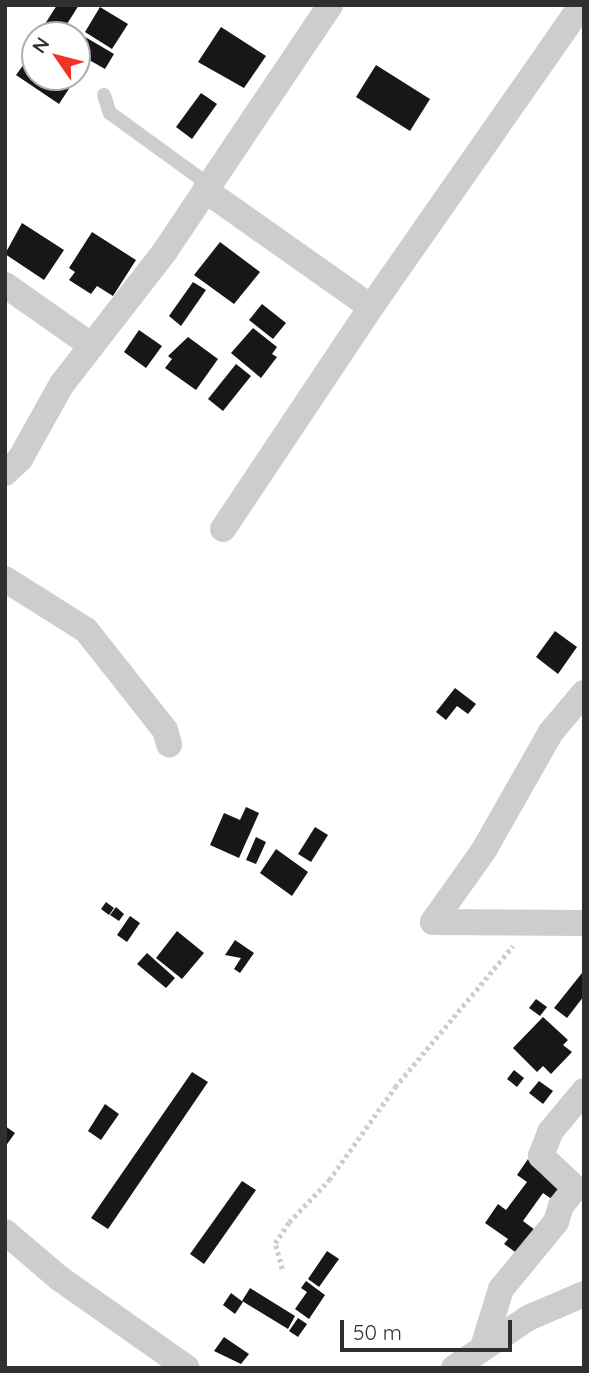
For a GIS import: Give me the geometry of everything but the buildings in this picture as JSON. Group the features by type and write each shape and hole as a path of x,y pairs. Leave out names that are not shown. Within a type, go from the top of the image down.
{"street":[{"path":"5,473 19,459 62,384 207,187 330,5"},
{"path":"223,529 371,307 582,5"},
{"path":"207,187 371,307"},
{"path":"5,285 92,346"},
{"path":"5,579 86,630 165,730 169,744"},
{"path":"584,692 551,732 484,850 433,922 584,923"},
{"path":"483,1347 500,1289 556,1222 561,1206 575,1188 541,1156 550,1132 584,1091"},
{"path":"5,1232 59,1278 187,1368"},
{"path":"454,1368 528,1318 584,1293"}],"lane":[{"path":"104,95 110,113 207,187"}],"path":[{"path":"282,1269 275,1243 289,1222 329,1180 470,994 539,922"}]}
